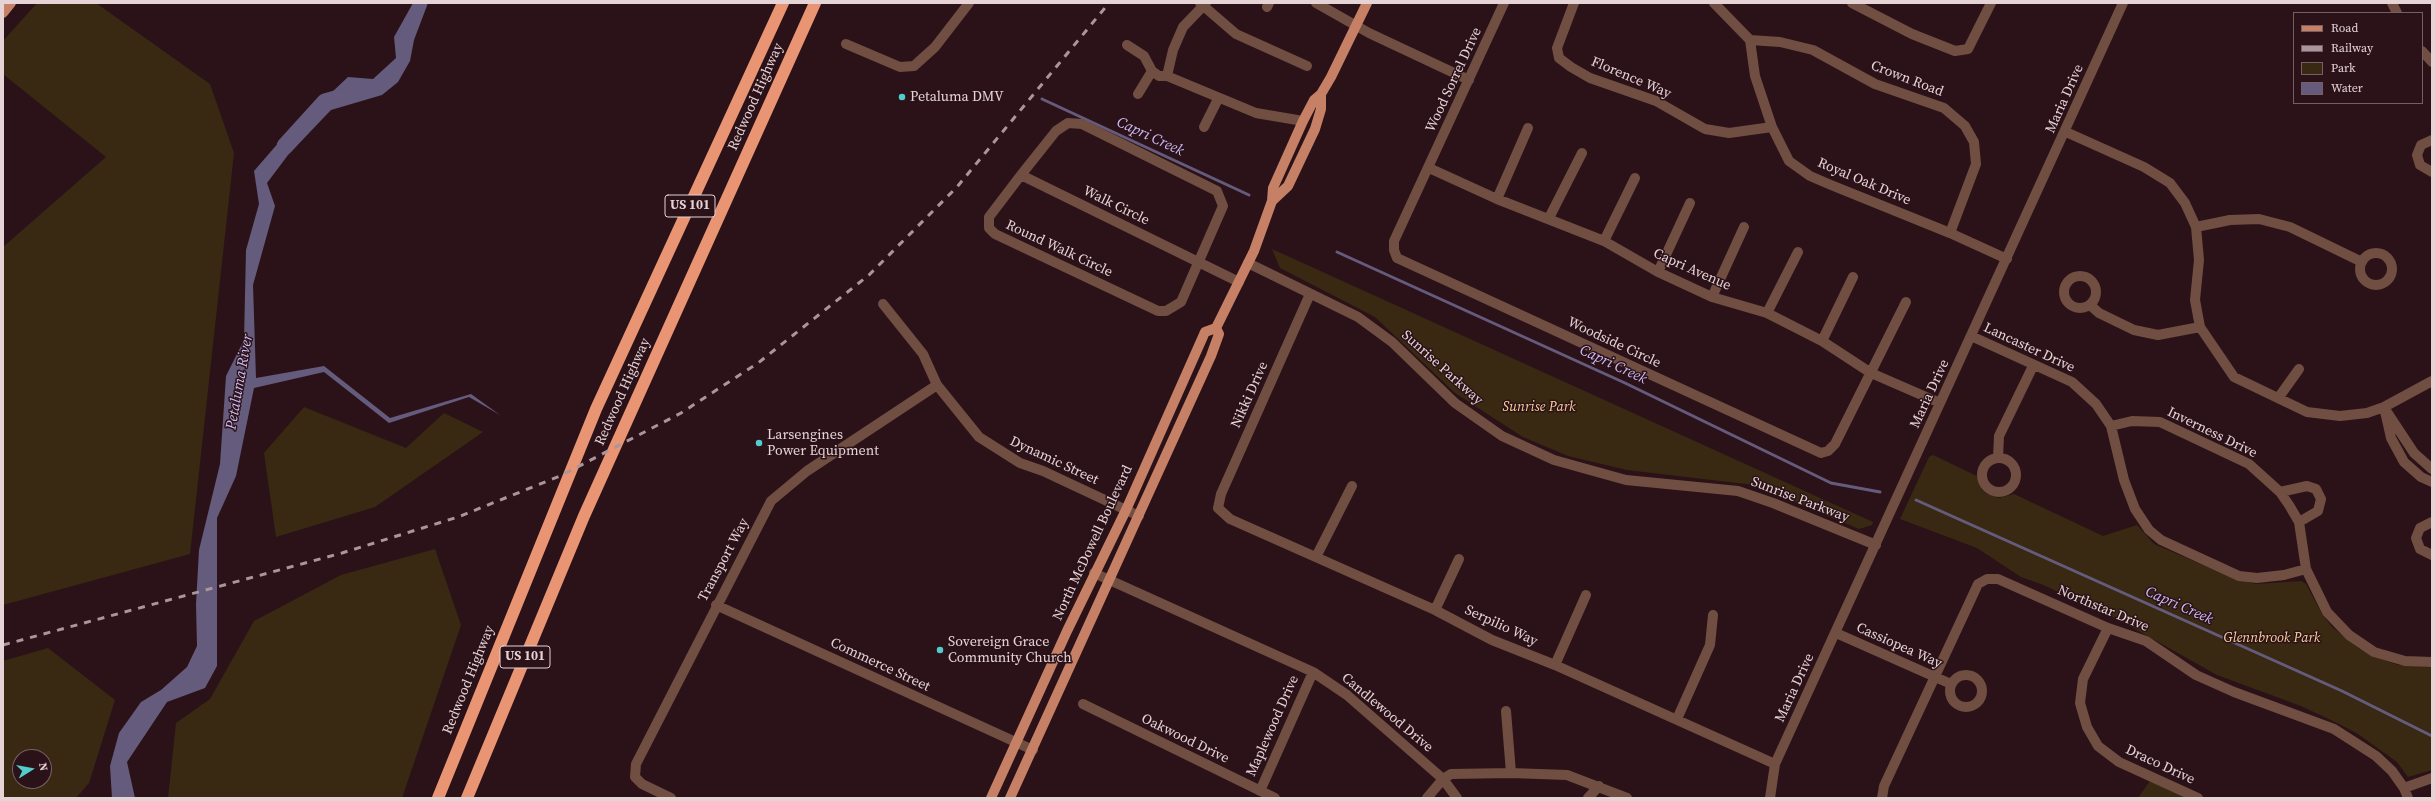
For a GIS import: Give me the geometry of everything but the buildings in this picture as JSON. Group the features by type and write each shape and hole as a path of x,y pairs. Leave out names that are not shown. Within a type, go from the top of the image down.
{"highway":[{"name":"Redwood Highway","path":"438,798 596,409 783,3"},
{"name":"Redwood Highway","path":"467,798 584,516 816,3"}],"main road":[{"path":"3,12 11,3"},
{"name":"North McDowell Boulevard","path":"991,798 1094,573 1126,510 1205,332 1216,328 1248,263 1272,201 1273,188 1303,121 1314,100 1321,94 1367,3"},
{"name":"North McDowell Boulevard","path":"1272,201 1288,186 1312,136 1321,109 1321,94"},
{"name":"North McDowell Boulevard","path":"1010,798 1211,356 1219,334 1216,328"}],"street":[{"path":"846,44 900,67 914,66 934,47 969,3"},
{"path":"1316,3 1356,26 1469,80"},
{"name":"Wood Sorrel Drive","path":"1429,168 1504,3"},
{"name":"Florence Way","path":"1574,3 1557,48 1559,58 1590,78 1656,101 1706,129 1729,133 1772,127"},
{"path":"1714,3 1750,40"},
{"path":"1852,3 1868,6 1912,34 1955,51 1968,48 1991,3"},
{"name":"Maria Drive","path":"1770,798 1775,764 2066,132 2123,3"},
{"path":"2392,3 2396,12"},
{"path":"1167,76 1173,50 1183,27 1203,4 1236,34 1307,66"},
{"name":"Royal Oak Drive","path":"1750,40 1755,76 1772,127 1789,161 1810,176 1950,233 2007,259"},
{"name":"Crown Road","path":"1750,40 1780,42 1813,50 1875,84 1944,108 1965,126 1974,142 1976,164 1950,233"},
{"path":"1127,45 1144,56 1152,71 1162,77 1167,76 1218,99 1256,113 1303,121"},
{"path":"2423,52 2432,62"},
{"path":"1138,94 1152,71"},
{"path":"1204,127 1218,99"},
{"name":"Round Walk Circle","path":"1068,123 1082,124 1217,191 1223,206 1199,262 1180,302 1166,311 1158,311 995,234 989,228 989,217 1056,131 1068,123"},
{"path":"1497,199 1528,128"},
{"path":"2066,132 2112,150 2170,183 2185,203 2196,227 2199,260 2195,300 2200,327 2234,377 2279,397 2307,412 2340,416 2367,413 2384,407 2432,382"},
{"path":"2432,140 2421,145 2417,156 2420,165 2432,172"},
{"path":"1549,218 1582,153"},
{"name":"Capri Avenue","path":"1429,168 1497,199 1549,218 1604,241 1658,272 1712,297 1767,313 1822,341 1871,373 1940,403"},
{"name":"Woodside Circle","path":"1429,168 1394,240 1394,250 1397,258 1519,316 1821,453 1828,451 1835,444 1871,373"},
{"name":"Walk Circle","path":"1021,175 1199,262"},
{"path":"1604,241 1635,178"},
{"path":"1658,272 1690,203"},
{"path":"2196,227 2230,220 2259,219 2290,227 2362,262"},
{"path":"1712,297 1744,227"},
{"path":"1767,313 1798,252"},
{"path":"1199,262 1239,282"},
{"name":"Sunrise Parkway","path":"1248,263 1358,317 1392,342 1455,402 1502,436 1554,460 1626,480 1738,492 1774,502 1876,545"},
{"path":"1822,341 1853,277"},
{"name":"Nikki Drive","path":"1218,508 1221,494 1310,294"},
{"path":"1871,373 1906,302"},
{"name":"Dynamic Street","path":"883,304 923,354 936,385 984,441 1020,463 1139,516"},
{"path":"2090,304 2099,313 2134,330 2158,335 2200,327"},
{"name":"Lancaster Drive","path":"1971,336 2033,366 2072,382 2096,404 2111,426 2124,480 2135,509 2149,530 2160,540 2239,576 2257,578 2284,575 2306,569"},
{"path":"1998,458 2000,436 2033,366"},
{"path":"2279,397 2299,370"},
{"name":"Transport Way","path":"671,798 642,784 635,777 636,764 771,501 807,471 936,385"},
{"path":"2384,407 2414,453 2432,469"},
{"path":"2384,407 2391,438 2404,462 2421,477 2432,482"},
{"name":"Inverness Drive","path":"2111,426 2132,421 2160,422 2249,464 2280,492 2299,522 2306,569 2327,612 2349,636 2374,652 2405,661 2432,662"},
{"path":"1316,558 1352,486"},
{"path":"2280,492 2307,486 2316,489 2321,499 2318,511 2299,522"},
{"name":"Serpilio Way","path":"1218,508 1230,519 1435,610 1492,640 1555,665 1775,764"},
{"path":"2432,522 2420,528 2416,538 2420,548 2432,555"},
{"path":"1435,610 1459,559"},
{"name":"Candlewood Drive","path":"1094,573 1313,672 1347,695 1443,779 1456,798"},
{"name":"Northstar Drive","path":"1882,798 1884,786 1978,584 1987,579 1998,579 2108,628 2146,641 2196,674 2234,692 2334,729 2376,756 2392,771 2406,793"},
{"path":"1555,665 1586,595"},
{"name":"Commerce Street","path":"716,606 1033,750"},
{"path":"1677,719 1710,645 1713,615"},
{"name":"Draco Drive","path":"2108,628 2083,679 2080,703 2087,727 2098,746 2119,762 2198,798"},
{"name":"Cassiopea Way","path":"1836,632 1951,684"},
{"name":"Maplewood Drive","path":"1260,791 1313,672"},
{"name":"Oakwood Drive","path":"1084,704 1274,798"},
{"path":"1506,711 1511,772"},
{"path":"1427,798 1443,779 1451,774 1511,772 1567,775 1627,798"},
{"path":"2406,793 2432,778"},
{"path":"1588,798 1598,786"},
{"path":"1593,798 1598,786"}],"green space":[{"path":"37,3 96,3 210,84 234,153 190,554 3,605 3,247 106,157 3,74 3,41"},
{"name":"Sunrise Park","path":"1272,249 1873,522 1872,525 1859,529 1754,485 1627,470 1568,456 1523,437 1455,393 1375,317 1280,268"},
{"path":"304,407 406,448 444,413 483,432 375,507 276,537 264,453"},
{"name":"Glennbrook Park","path":"1933,455 1977,476 1982,490 1987,494 1999,498 2014,494 2103,536 2137,525 2154,544 2236,579 2256,584 2301,581 2306,584 2322,614 2332,627 2357,647 2372,656 2398,665 2432,667 2432,770 2408,777 2397,762 2358,734 2337,723 2301,706 2217,675 2119,620 2041,584 2021,577 1977,548 1900,519 1929,457"},
{"path":"435,549 461,625 402,798 168,798 176,723 210,699 254,621 341,575"},
{"path":"48,648 115,700 89,783 76,798 3,798 3,661"},
{"path":"2150,781 2187,798 2138,798"}],"water":[{"path":"413,3 428,3 414,40 410,61 398,82 382,95 331,110 288,155 267,183 275,206 253,285 256,378 324,366 390,418 471,394 500,415 469,397 389,423 324,372 254,388 236,476 217,518 217,666 205,688 167,702 127,762 135,798 112,798 110,766 119,733 141,702 161,690 187,667 197,646 196,604 199,550 220,464 226,376 244,340 246,250 259,204 254,171 280,141 312,121 330,94 348,77 373,79 396,58 394,37"}],"waterway":[{"name":"Petaluma River","path":"285,146 325,102 346,96"},
{"name":"Capri Creek","path":"1042,99 1249,195"},
{"name":"Capri Creek","path":"1337,252 1625,383 1831,483 1880,492"},
{"name":"Capri Creek","path":"1916,500 2342,691 2432,736"}],"railway":[{"path":"3,645 342,553 458,517 560,476 681,413 758,363 869,275 957,187 1109,3"}],"place":[{"name":"Petaluma DMV","path":"902,97"},
{"name":"Larsengines Power Equipment","path":"759,443"},
{"name":"Sovereign Grace Community Church","path":"940,650"}]}
